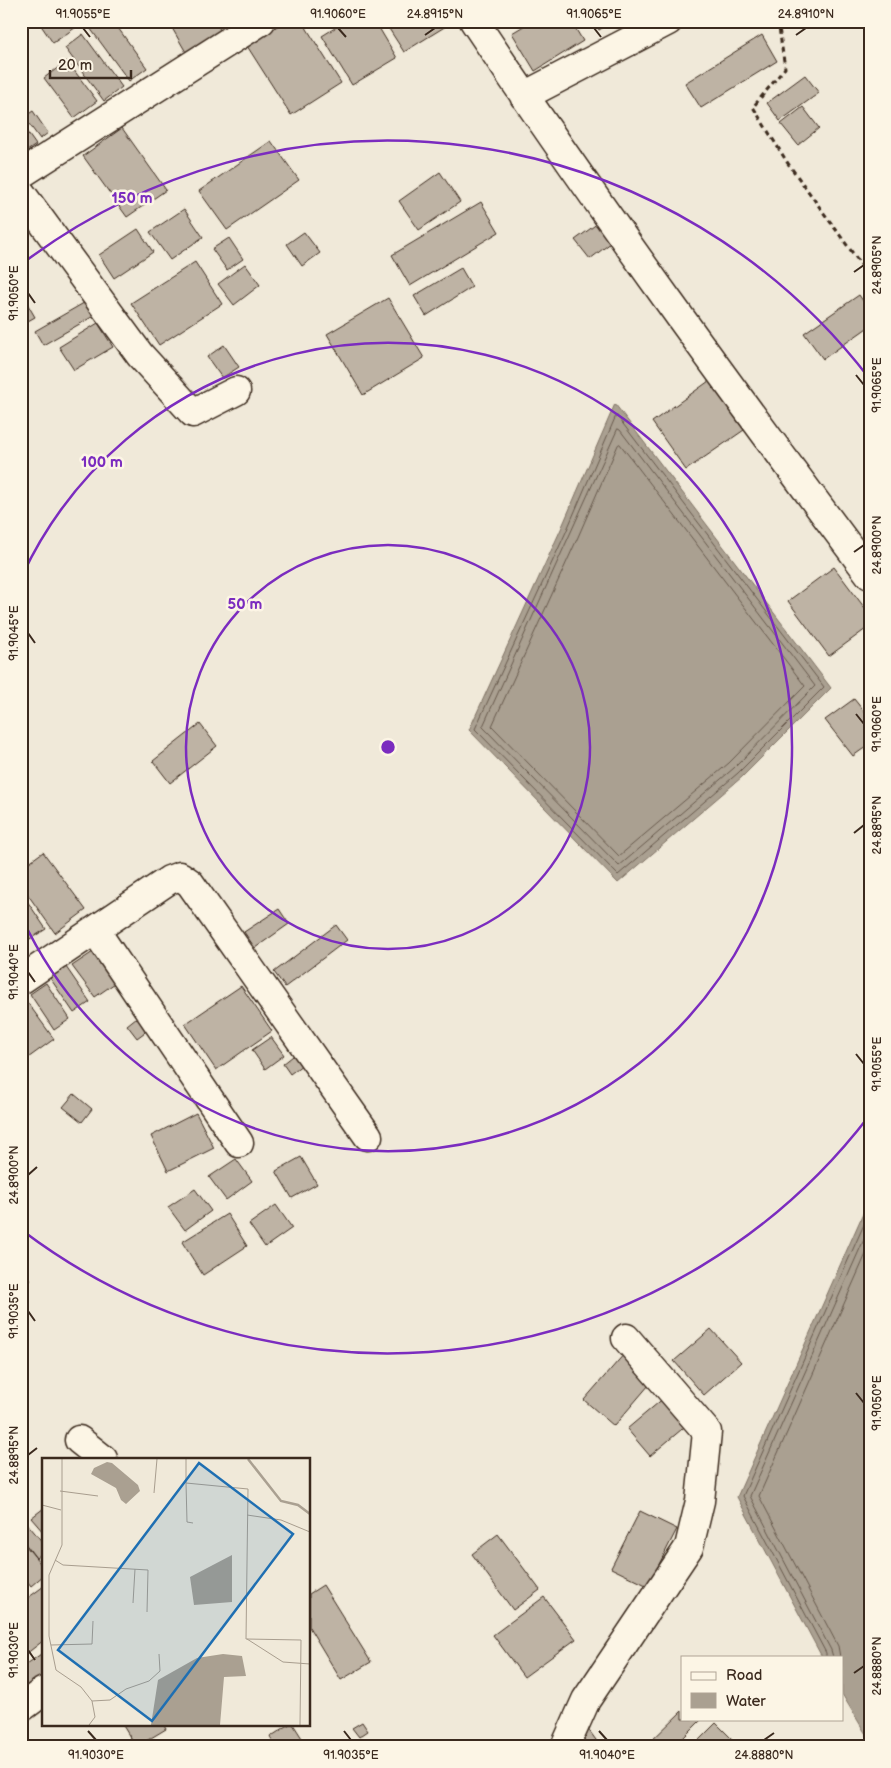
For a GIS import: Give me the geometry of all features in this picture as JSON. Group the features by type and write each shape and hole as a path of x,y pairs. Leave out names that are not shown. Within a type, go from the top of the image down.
{"street":[{"path":"21,174 261,21"},
{"path":"474,21 524,96 694,339 870,575"},
{"path":"524,96 668,21"},
{"path":"21,193 140,355 192,413 236,391"},
{"path":"21,980 169,880 180,876 190,884 368,1136"},
{"path":"95,930 239,1143"},
{"path":"565,1747 586,1700 689,1547 700,1501 707,1432 626,1338"},
{"path":"79,1440 102,1458"},
{"path":"21,1708 42,1692"}],"path":[{"path":"778,21 785,68 753,107 787,162 870,277"}],"water":[{"path":"615,404 831,688 742,777 618,883 469,730 561,529"},
{"path":"870,1198 870,1741 844,1697 844,1656 821,1656 737,1497"}],"building":[{"path":"38,21 85,21 53,43"},
{"path":"99,21 113,21 147,68 129,81 90,28"},
{"path":"168,21 215,21 222,33 187,54"},
{"path":"285,21 302,21 341,83 291,115 247,46"},
{"path":"346,21 375,21 397,58 352,85 322,36"},
{"path":"384,21 450,21 451,23 404,52"},
{"path":"532,21 571,21 583,41 535,71 512,33"},
{"path":"593,21 613,21 599,30"},
{"path":"83,34 122,87 104,101 65,48"},
{"path":"762,35 777,61 701,108 685,83"},
{"path":"67,61 97,101 74,118 44,78"},
{"path":"805,75 819,93 780,121 767,103"},
{"path":"803,107 819,128 798,145 781,124"},
{"path":"33,111 48,133 40,139 24,117"},
{"path":"21,124 36,145 21,155"},
{"path":"122,128 166,190 127,217 83,156"},
{"path":"271,141 299,180 227,230 199,191"},
{"path":"440,172 460,202 419,230 399,201"},
{"path":"481,202 499,232 410,286 392,255"},
{"path":"184,209 203,237 170,260 150,232"},
{"path":"598,223 612,242 590,259 575,240"},
{"path":"138,229 153,252 114,278 99,255"},
{"path":"304,232 320,253 302,266 287,244"},
{"path":"229,238 243,259 227,270 212,249"},
{"path":"195,262 222,304 159,345 131,303"},
{"path":"245,264 260,285 234,305 218,284"},
{"path":"461,268 472,287 426,316 414,296"},
{"path":"21,293 35,317 21,325"},
{"path":"859,295 870,311 870,326 823,359 804,333"},
{"path":"388,298 424,358 363,395 327,334"},
{"path":"89,300 97,314 43,345 35,331"},
{"path":"98,323 113,347 74,370 59,347"},
{"path":"224,345 239,367 222,378 207,357"},
{"path":"709,381 744,430 686,470 652,422"},
{"path":"834,567 870,615 870,626 829,656 788,601"},
{"path":"854,699 870,719 870,744 853,756 825,720"},
{"path":"200,724 217,746 170,783 153,761"},
{"path":"43,852 86,910 55,933 21,885 21,868"},
{"path":"21,892 46,929 30,939 21,927"},
{"path":"279,909 289,924 255,948 244,932"},
{"path":"336,925 347,940 285,987 274,972"},
{"path":"21,944 26,952 21,955"},
{"path":"96,950 118,981 95,997 72,966"},
{"path":"66,967 90,1002 74,1013 50,978"},
{"path":"46,983 70,1019 54,1030 30,994"},
{"path":"241,986 272,1031 216,1070 185,1024"},
{"path":"21,996 54,1039 21,1063"},
{"path":"142,1013 152,1027 137,1038 127,1025"},
{"path":"271,1037 284,1055 265,1069 252,1050"},
{"path":"298,1052 306,1062 290,1074 283,1064"},
{"path":"74,1094 92,1109 82,1122 63,1107"},
{"path":"196,1113 214,1148 168,1171 151,1136"},
{"path":"301,1157 317,1184 292,1198 276,1171"},
{"path":"236,1159 252,1181 226,1200 209,1177"},
{"path":"195,1189 211,1211 185,1230 168,1207"},
{"path":"276,1205 292,1228 265,1247 249,1224"},
{"path":"227,1214 247,1246 203,1275 182,1242"},
{"path":"21,1266 31,1280 21,1287"},
{"path":"711,1329 741,1362 704,1395 674,1361"},
{"path":"21,1349 26,1356 21,1359"},
{"path":"625,1353 655,1378 614,1426 584,1400"},
{"path":"665,1397 688,1424 650,1456 627,1429"},
{"path":"42,1510 42,1531 31,1518"},
{"path":"640,1511 677,1529 648,1586 611,1568"},
{"path":"21,1516 42,1542 42,1554 36,1558 21,1538"},
{"path":"498,1534 540,1590 513,1610 472,1554"},
{"path":"21,1540 42,1566 42,1577 31,1586 21,1573"},
{"path":"21,1581 28,1588 21,1594"},
{"path":"323,1585 371,1662 341,1680 310,1629 310,1593"},
{"path":"42,1587 42,1642 21,1658 21,1603"},
{"path":"544,1597 576,1639 524,1677 493,1635"},
{"path":"42,1653 42,1683 21,1697 21,1668"},
{"path":"681,1712 681,1720 701,1720 674,1747 645,1747"},
{"path":"362,1722 368,1731 359,1737 352,1728"},
{"path":"716,1723 739,1746 692,1747"},
{"path":"123,1726 164,1726 166,1729 136,1747"},
{"path":"287,1726 294,1726 307,1746 275,1747 270,1737"},
{"path":"588,1729 601,1747 580,1747 574,1739"}]}
